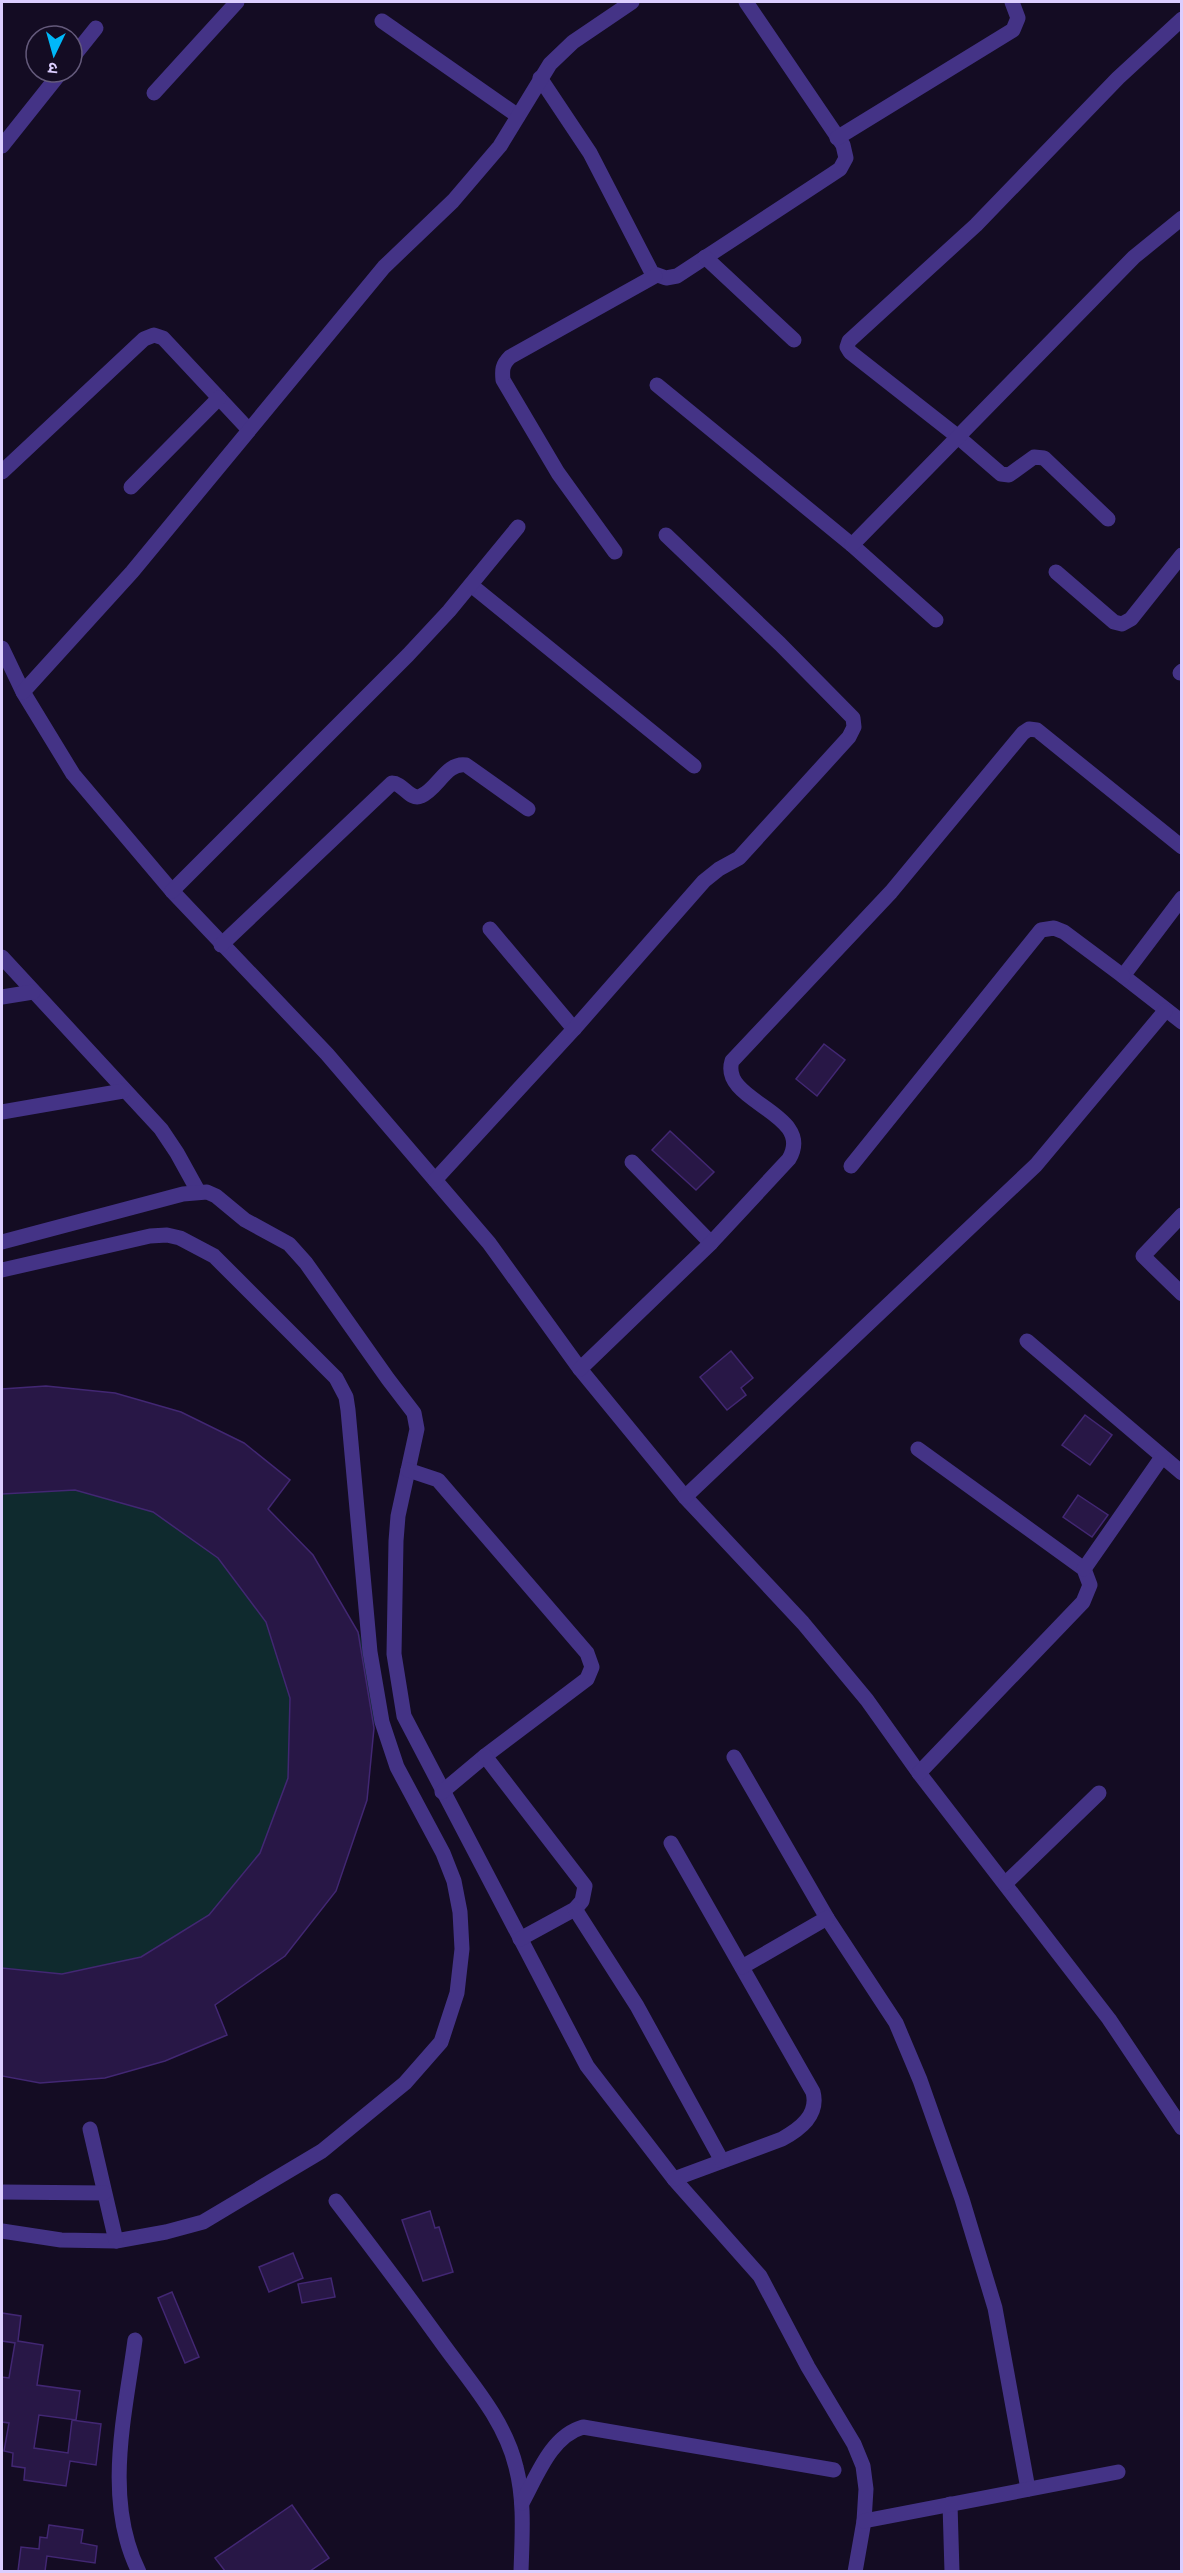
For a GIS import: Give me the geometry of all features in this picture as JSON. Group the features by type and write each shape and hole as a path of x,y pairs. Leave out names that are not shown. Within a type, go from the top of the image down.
{"street":[{"path":"154,93 237,2"},
{"path":"23,692 132,572 384,267 466,185 500,146 550,64 573,42 632,2"},
{"path":"615,552 558,473 503,380 504,363 510,357 655,276 666,278 677,276 840,169 846,158 843,146 746,2"},
{"path":"837,138 1013,30 1018,18 1012,2"},
{"path":"1108,519 1044,458 1034,457 1009,476 1004,476 850,352 848,347 849,341 976,225 1118,78 1182,19"},
{"path":"382,21 518,116"},
{"path":"84,43 96,28"},
{"path":"540,78 590,153 648,267 655,276"},
{"path":"2,146 51,84"},
{"path":"852,545 1134,257 1182,218"},
{"path":"705,257 794,340"},
{"path":"2,472 144,339 154,335 163,338 249,430"},
{"path":"657,385 852,545 936,620"},
{"path":"131,487 219,398"},
{"path":"172,891 408,655 471,585 518,527"},
{"path":"435,1180 574,1029 704,881 718,869 739,858 849,738 854,727 853,718 829,693 666,536"},
{"path":"1056,572 1114,622 1122,624 1131,619 1182,555"},
{"path":"471,585 694,766"},
{"path":"2,648 23,692 73,774 172,891 327,1054 489,1243 580,1369 685,1497 803,1623 867,1700 919,1773 1176,2106 1182,2127"},
{"path":"580,1369 711,1243 783,1167 793,1153 794,1146 789,1128 737,1085 730,1072 732,1061 891,892 1023,733 1029,729 1037,730 1182,847"},
{"path":"221,945 392,783 398,784 417,797 424,794 453,767 466,765 528,808"},
{"path":"1123,976 1182,898"},
{"path":"851,1166 1041,930 1054,928 1064,932 1182,1022"},
{"path":"490,929 574,1029"},
{"path":"2,957 160,1129 177,1153 198,1191"},
{"path":"2,997 33,992"},
{"path":"685,1497 1036,1165 1165,1011"},
{"path":"2,1112 123,1091"},
{"path":"632,1162 711,1243"},
{"path":"2,1242 198,1191 216,1196 245,1220 289,1245 306,1263 414,1413 417,1429 396,1541 394,1654 400,1705 404,1716 587,2066 674,2179 760,2276 808,2367 854,2444 863,2466 866,2489 864,2521 855,2571"},
{"path":"1182,1215 1143,1256 1182,1294"},
{"path":"2,1270 150,1236 166,1235 180,1239 214,1256 336,1378 346,1396 348,1410 370,1652 382,1722 397,1767 443,1853 454,1881 460,1912 462,1949 454,2003 441,2042 405,2083 322,2151 203,2222 166,2232 116,2241 61,2240 2,2231"},
{"path":"1027,1341 1182,1473"},
{"path":"918,1449 1084,1569 1089,1585 1083,1602 919,1773"},
{"path":"1084,1569 1162,1457"},
{"path":"408,1470 438,1480 591,1660 591,1673 587,1679 442,1792"},
{"path":"486,1756 582,1881 585,1893 575,1909 520,1940"},
{"path":"734,1757 827,1918 896,2023 920,2080 962,2199 995,2307 1028,2490"},
{"path":"1006,1883 1100,1793"},
{"path":"671,1843 813,2092 815,2100 809,2116 795,2132 674,2179"},
{"path":"575,1909 637,2006 722,2162"},
{"path":"742,1967 827,1918"},
{"path":"90,2128 116,2241"},
{"path":"2,2192 104,2193"},
{"path":"336,2200 382,2259 491,2410 507,2438 516,2468 522,2503 521,2571"},
{"path":"135,2340 121,2460 120,2516 139,2571"},
{"path":"522,2503 552,2449 565,2436 583,2427 834,2470"},
{"path":"864,2521 1118,2472"},
{"path":"950,2504 952,2571"}],"green space":[{"path":"46,1386 115,1393 181,1412 290,1480 268,1509 313,1555 360,1635 376,1708 367,1800 285,1956 215,2005 227,2035 165,2061 105,2078 40,2083 2,2076 2,1389"}],"building":[{"path":"824,1044 845,1060 817,1096 796,1079"},
{"path":"670,1131 714,1172 696,1190 652,1150"},
{"path":"731,1351 753,1378 741,1388 746,1395 727,1410 700,1377"},
{"path":"46,1386 115,1393 181,1412 244,1443 290,1480 268,1509 313,1555 358,1632 374,1728 367,1800 336,1891 285,1956 215,2005 227,2035 165,2061 105,2078 40,2083 2,2076 2,1968 62,1974 141,1957 209,1915 260,1853 288,1778 290,1698 266,1622 218,1558 153,1512 75,1490 2,1494 2,1389"},
{"path":"1085,1415 1112,1435 1090,1465 1062,1445"},
{"path":"1078,1495 1108,1515 1092,1537 1063,1517"},
{"path":"430,2211 435,2228 439,2227 453,2272 423,2281 402,2220"},
{"path":"293,2253 303,2278 269,2292 259,2267"},
{"path":"331,2278 335,2297 302,2303 298,2284"},
{"path":"172,2292 199,2357 185,2363 158,2298"},
{"path":"2,2313 21,2316 18,2341 43,2345 37,2385 80,2391 76,2420 39,2415 34,2448 68,2453 72,2420 101,2424 96,2465 70,2461 66,2486 24,2480 25,2468 12,2466 13,2453 4,2451 9,2423 2,2422 2,2377 9,2378 15,2343 2,2341"},
{"path":"292,2505 329,2558 310,2571 225,2571 215,2558"},
{"path":"49,2525 83,2530 81,2543 97,2546 95,2563 47,2556 45,2571 18,2571 21,2547 39,2549 40,2537 47,2538"}]}
